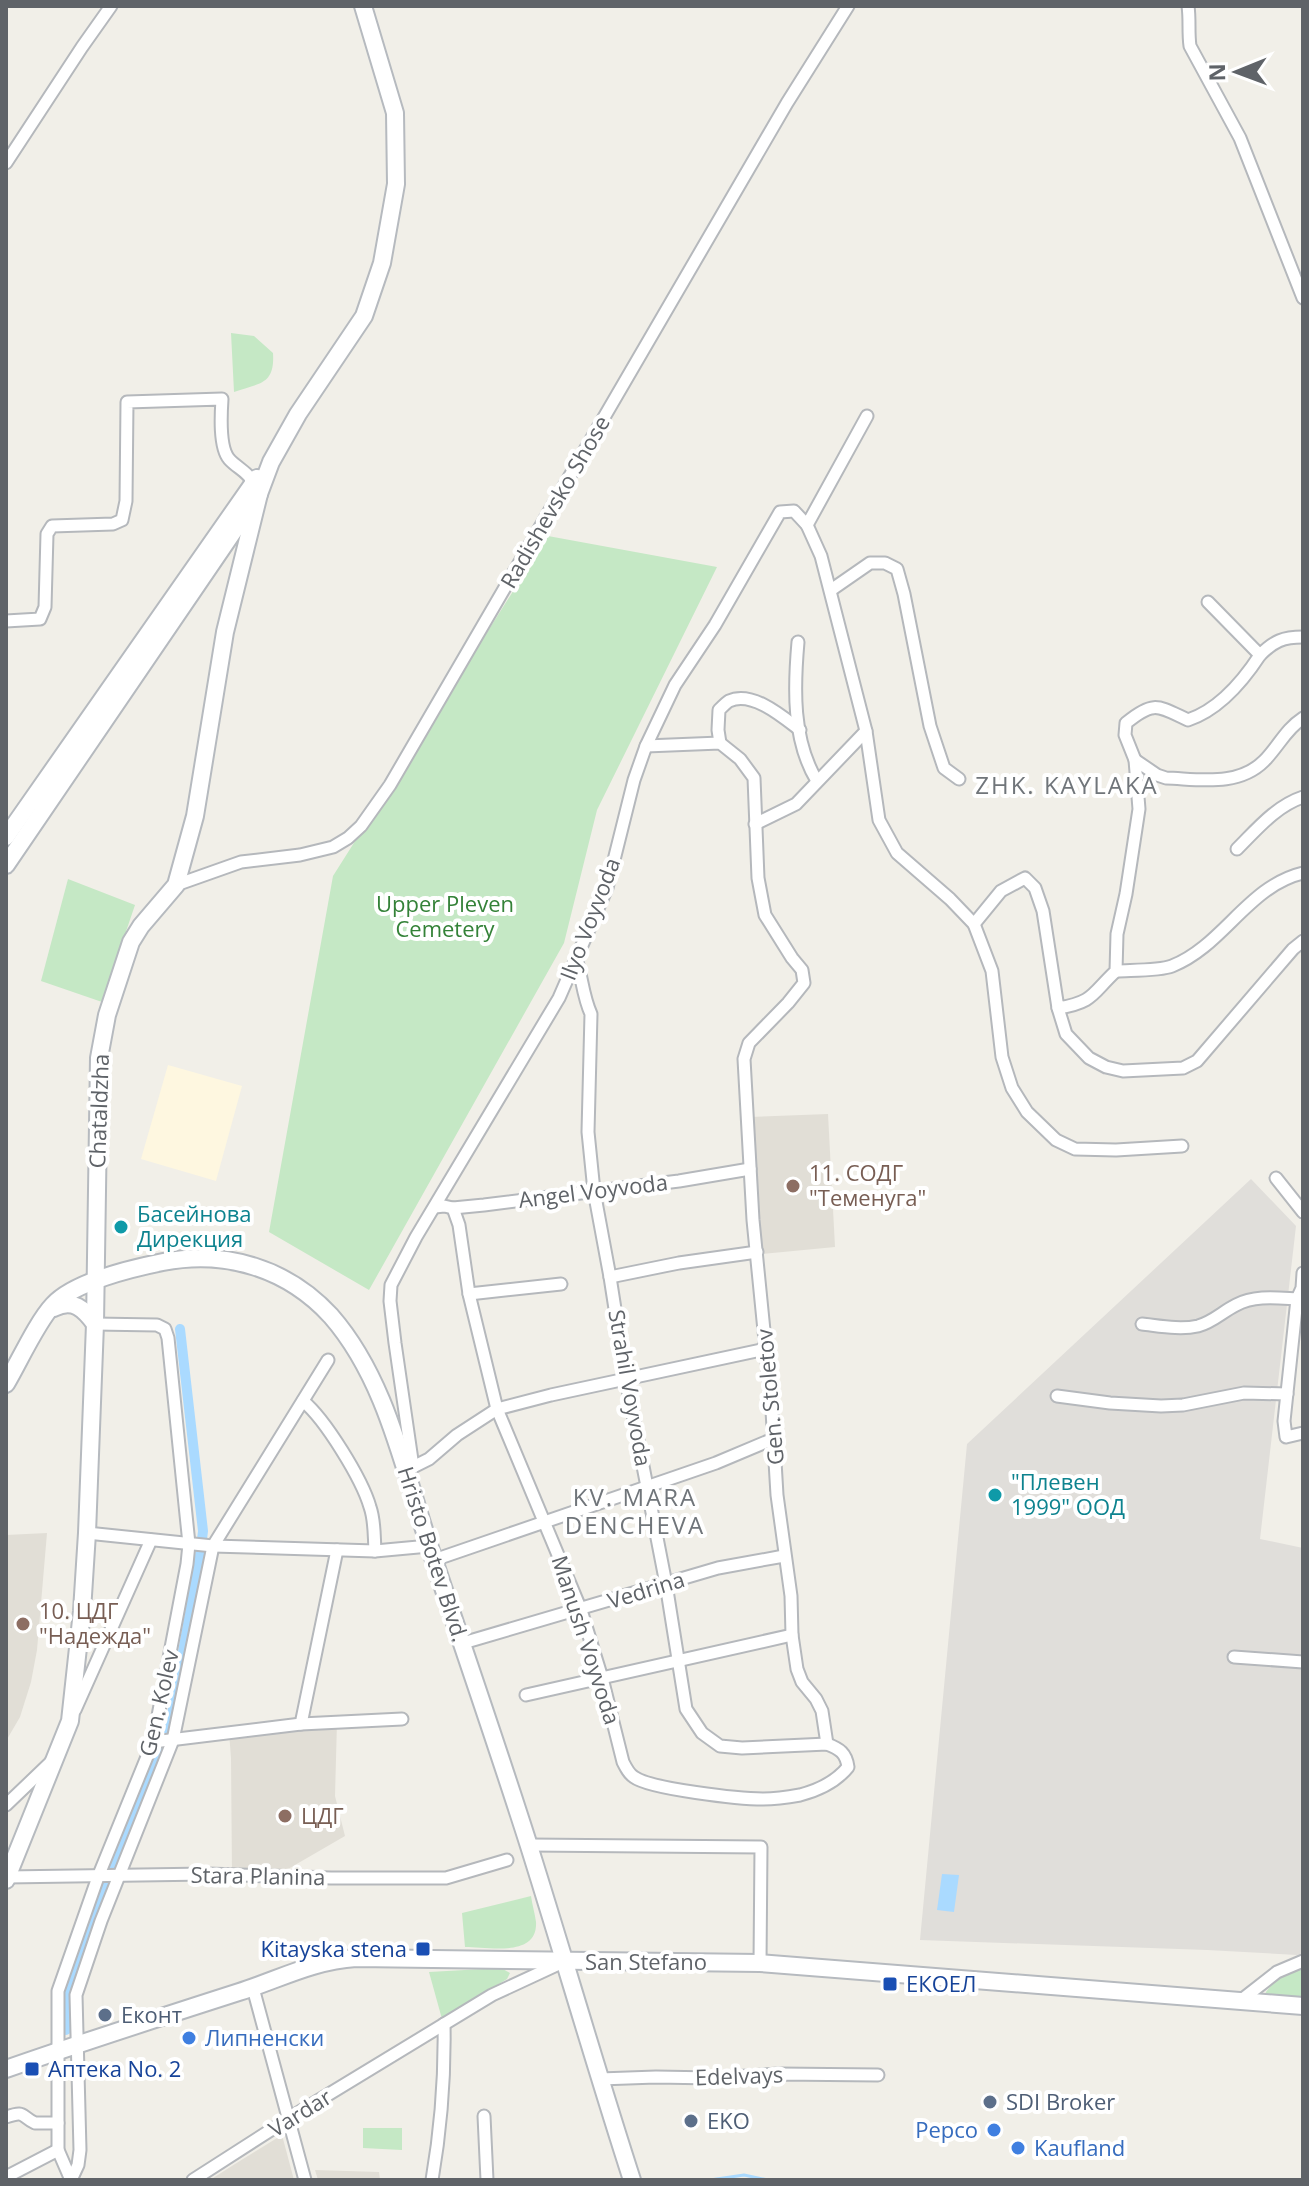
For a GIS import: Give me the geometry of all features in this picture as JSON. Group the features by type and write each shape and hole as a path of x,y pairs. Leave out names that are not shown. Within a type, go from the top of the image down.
{"street":[{"path":"6,163 111,6"},
{"path":"6,865 256,488 298,414 364,316 382,263 396,184 395,113 363,6"},
{"name":"Radishevsko Shose","path":"176,885 241,862 325,850 348,838 361,826 390,785 455,677 787,103 848,6"},
{"path":"1188,6 1190,46 1240,138 1303,298"},
{"path":"6,138 19,142"},
{"path":"6,621 40,619 45,607 47,534 52,526 113,524 122,520 126,501 127,402 222,399 224,450 228,458 249,475 256,488"},
{"path":"867,416 807,525 831,590 866,731 879,820 897,853 974,924 992,971 1002,1057 1012,1088 1027,1112 1056,1140 1075,1149 1182,1146"},
{"path":"6,837 256,488"},
{"name":"Chataldzha","path":"70,1721 87,1533 95,1324 99,1058 107,1015 131,942 176,885 195,816 218,668 256,488"},
{"name":"Ilyo Voyvoda","path":"410,1470 390,1301 391,1285 416,1237 559,998 607,888 634,780 646,746 675,685 715,625 780,512 794,511 807,525"},
{"path":"831,590 870,563 885,563 897,569 930,726 944,768 959,779"},
{"path":"1208,602 1260,655"},
{"path":"1116,971 1117,934 1139,809 1135,760 1125,735 1126,723 1147,708 1157,706 1188,720 1202,715 1223,699 1272,637 1303,637"},
{"path":"798,642 794,685 800,730 808,766 817,781"},
{"path":"720,743 719,710 728,701 740,699 765,704 800,730"},
{"path":"1135,760 1166,778 1231,779 1256,768 1303,718"},
{"path":"646,746 720,743 740,759 754,778 755,824 796,804 866,731"},
{"path":"1237,849 1267,819 1290,801 1303,797"},
{"name":"Gen. Stoletov","path":"755,824 758,878 765,915 802,970 804,983 749,1043 744,1059 777,1495 791,1596 792,1635 797,1669 822,1711 827,1744"},
{"path":"1058,1008 1078,1005 1094,996 1116,971 1170,967 1205,946 1254,899 1303,873"},
{"path":"974,924 1001,891 1025,878 1035,888 1043,911 1058,1008 1066,1034 1089,1058 1123,1071 1183,1068 1197,1061 1303,941"},
{"name":"Strahil Voyvoda","path":"576,958 584,984 585,1001 591,1014 588,1132 594,1191 686,1709 702,1733 720,1746 742,1748 827,1744"},
{"name":"Angel Voyvoda","path":"435,1207 453,1208 679,1181 750,1169"},
{"path":"1276,1178 1303,1212"},
{"name":"Manush Voyvoda","path":"453,1208 459,1225 469,1294 497,1409 581,1610 623,1762 636,1779 701,1793 765,1799 800,1795 833,1782 848,1767 847,1757 827,1744"},
{"path":"610,1277 757,1252"},
{"name":"Hristo Botev Blvd.","path":"6,1384 46,1314 61,1297 95,1281 159,1263 204,1258 255,1267 288,1279 330,1315 356,1351 379,1395 410,1470 432,1553 529,1845 632,2178"},
{"path":"1303,1273 1297,1299 1284,1421 1286,1437 1303,1433"},
{"path":"469,1294 561,1284"},
{"path":"1142,1324 1195,1327 1250,1300 1297,1299"},
{"path":"46,1314 58,1306 72,1304 84,1310 95,1324"},
{"name":"Gen. Kolev","path":"71,2180 58,2150 58,1991 110,1877 163,1741 201,1545 165,1329 157,1325 95,1324"},
{"path":"410,1470 497,1409 766,1349"},
{"path":"201,1545 303,1401 328,1360"},
{"path":"1057,1396 1161,1406 1183,1405 1244,1393 1287,1394"},
{"path":"303,1401 322,1419 366,1496 374,1522 375,1551"},
{"path":"87,1533 201,1545 432,1553 648,1487 773,1439"},
{"name":"Chataldzha","path":"6,1878 70,1721 151,1540"},
{"name":"Gen. Kolev","path":"71,2180 80,2150 76,1995 101,1921 110,1877 163,1741 201,1545"},
{"path":"301,1724 337,1550"},
{"name":"Vedrina","path":"463,1643 718,1568 784,1556"},
{"path":"526,1695 792,1635"},
{"path":"1234,1657 1303,1662"},
{"path":"163,1741 301,1724 402,1719"},
{"path":"6,1805 56,1757"},
{"path":"529,1845 761,1847 760,1963"},
{"name":"Stara Planina","path":"6,1878 207,1874 446,1878 507,1860"},
{"name":"San Stefano","path":"6,2069 332,1960 453,1958 760,1963 1303,2006"},
{"name":"Vardar","path":"193,2180 492,1995 564,1961"},
{"path":"1240,2001 1277,1972 1303,1961"},
{"path":"253,1988 305,2180"},
{"path":"432,2180 441,2123 444,2024"},
{"name":"Edelvays","path":"600,2079 779,2074 878,2075"},
{"path":"6,2117 16,2114 24,2115 35,2123 58,2123"},
{"path":"484,2116 487,2180"},
{"path":"6,2177 58,2150"}],"shaded area":[{"path":"168,1065 242,1086 216,1181 141,1159"},
{"name":"11. СОДГ \"Теменуга\"","path":"828,1114 835,1247 761,1254 749,1117"},
{"path":"1251,1179 1296,1226 1260,1539 1303,1548 1303,1953 920,1940 967,1444"},
{"name":"10. ЦДГ \"Надежда\"","path":"47,1533 37,1650 31,1682 20,1717 6,1741 6,1535"},
{"name":"ЦДГ","path":"337,1722 335,1796 345,1836 276,1876 232,1875 229,1732"},
{"path":"282,2135 294,2180 210,2180 235,2164"},
{"path":"315,2170 379,2172 380,2180 318,2180"}],"green space":[{"path":"231,333 254,336 273,353 271,371 264,381 234,392"},
{"name":"Upper Pleven Cemetery","path":"548,536 717,567 597,810 564,943 369,1290 269,1232 333,876"},
{"path":"68,879 135,905 102,1002 41,981"},
{"path":"531,1896 536,1922 529,1941 510,1948 465,1947 462,1913"},
{"path":"501,1968 510,1973 507,1979 442,2019 429,1972"},
{"path":"1303,1968 1303,1998 1269,1999 1265,1994 1277,1980"},
{"path":"363,2128 402,2128 402,2150 363,2148"}],"water":[{"path":"942,1874 959,1875 954,1912 937,1910"}],"waterway":[{"path":"66,2030 66,2001 88,1934 169,1731 200,1556 203,1531 180,1329"},
{"path":"710,2180 744,2175 768,2180"}],"place":[{"name":"11. СОДГ \"Теменуга\"","path":"793,1186"},
{"name":"Басейнова Дирекция","path":"121,1227"},
{"name":"\"Плевен 1999\" ООД","path":"995,1495"},
{"name":"10. ЦДГ \"Надежда\"","path":"23,1624"},
{"name":"ЦДГ","path":"285,1816"},
{"name":"Kitayska stena","path":"423,1949"},
{"name":"ЕКОЕЛ","path":"890,1984"},
{"name":"Еконт","path":"105,2015"},
{"name":"Липненски","path":"189,2038"},
{"name":"Аптека No. 2","path":"32,2069"},
{"name":"SDI Broker","path":"990,2102"},
{"name":"EKO","path":"691,2121"},
{"name":"Pepco","path":"994,2130"},
{"name":"Kaufland","path":"1018,2148"}],"district":[{"name":"ZHK. KAYLAKA","path":"1067,786"},
{"name":"KV. MARA DENCHEVA","path":"635,1512"}]}
